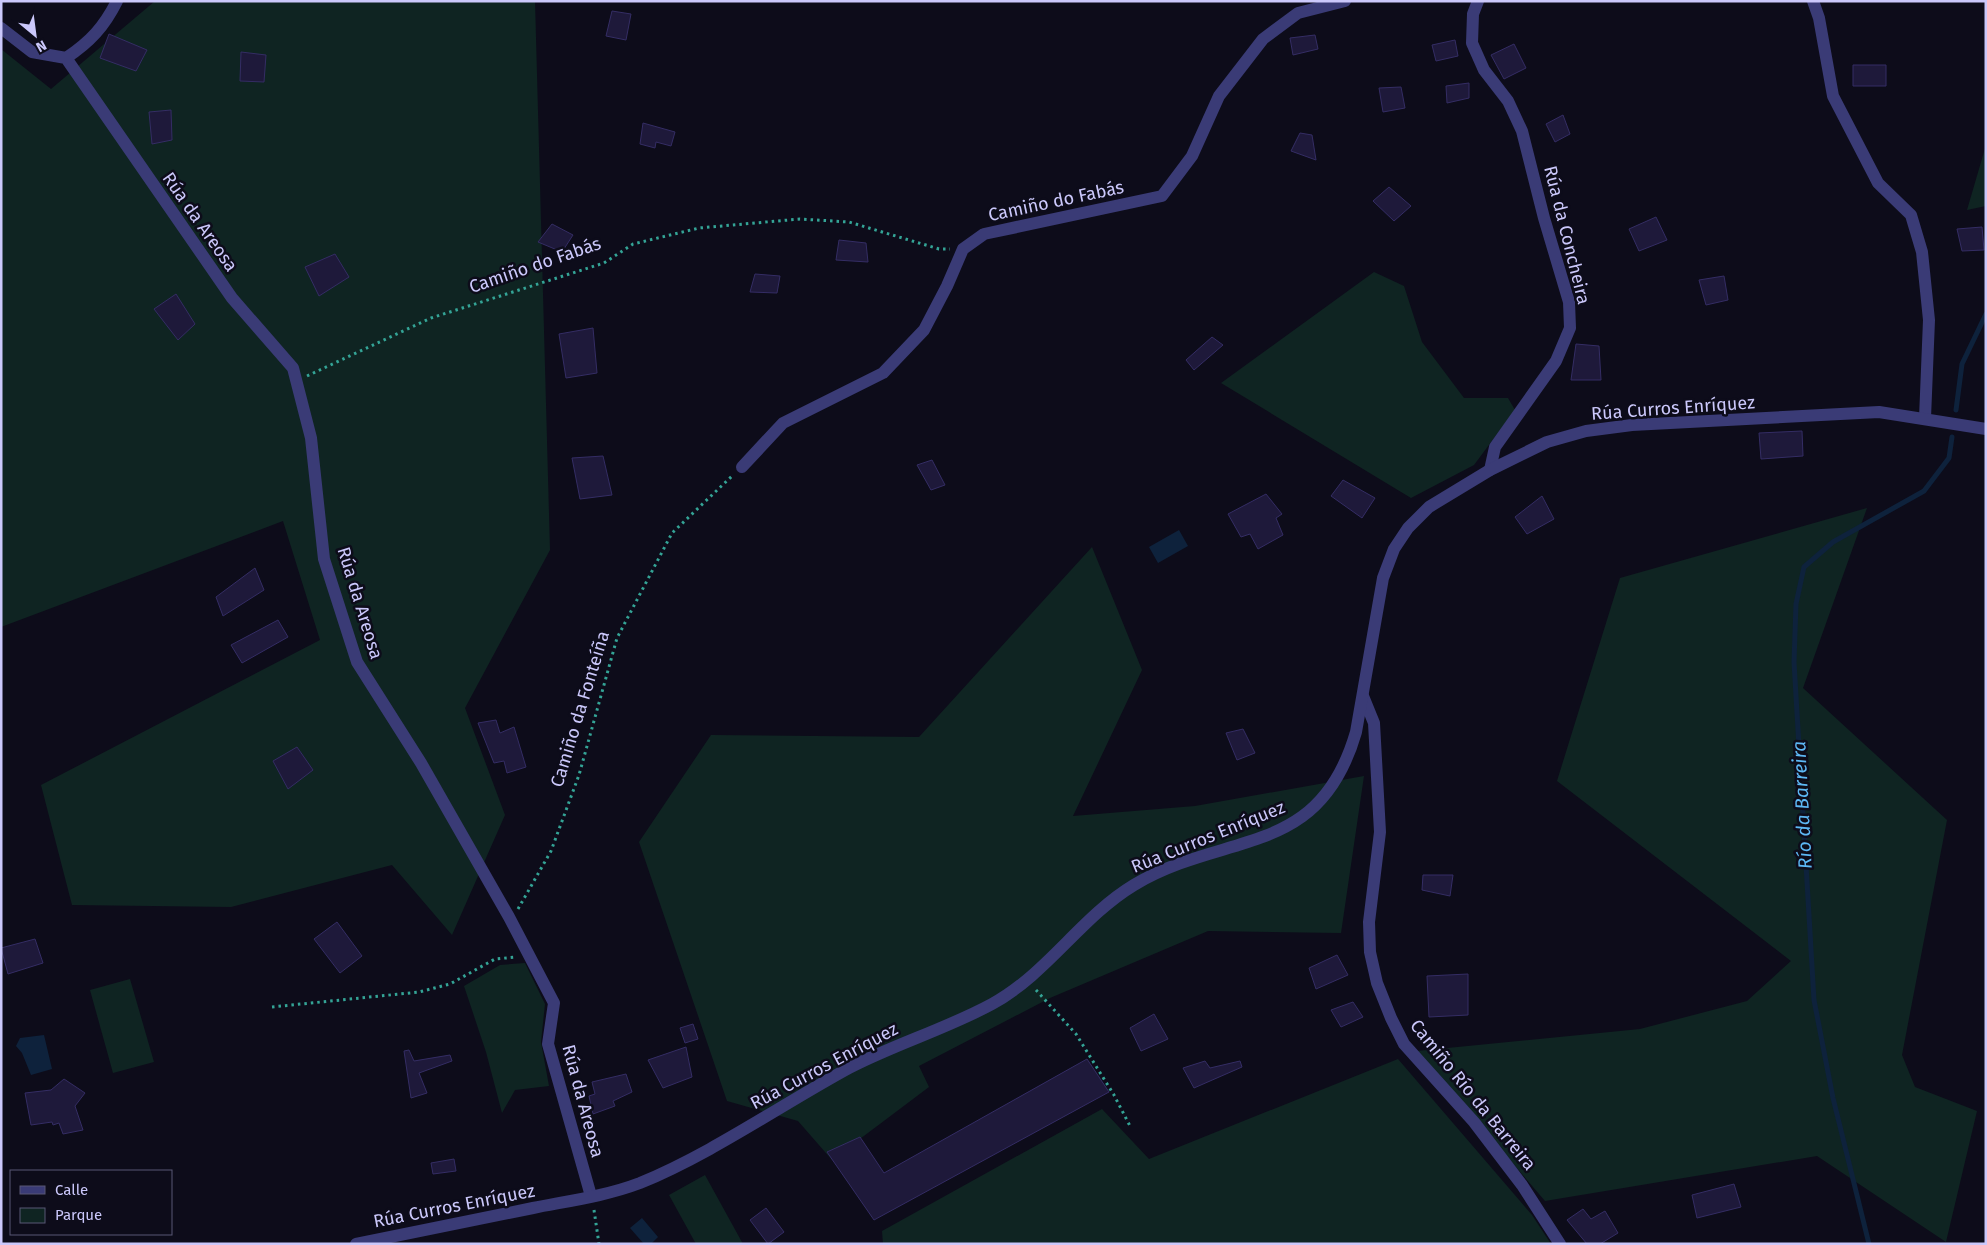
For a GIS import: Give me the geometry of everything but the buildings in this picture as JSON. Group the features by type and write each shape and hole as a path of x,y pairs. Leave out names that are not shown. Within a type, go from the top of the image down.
{"street":[{"path":"1,28 32,52 66,58 87,44 109,17 117,1"},
{"name":"Camiño do Fabás","path":"963,249 984,234 1162,196 1192,156 1219,96 1263,39 1298,12 1344,1"},
{"name":"Rúa da Concheira","path":"1478,1 1473,14 1472,43 1484,70 1508,101 1522,131 1544,218 1569,302 1570,328 1556,361 1495,447 1490,470"},
{"path":"1813,1 1819,18 1833,96 1878,183 1911,215 1922,252 1929,320 1925,418"},
{"name":"Rúa da Areosa","path":"66,58 232,298 292,368 311,438 324,559 357,662 421,764 511,920 554,1003 548,1044 592,1196"},
{"path":"742,466 783,423 883,373 924,330 947,286 963,249"},
{"name":"Rúa Curros Enríquez","path":"356,1244 592,1196 638,1184 680,1164 852,1067 993,1004 1027,980 1104,906 1136,884 1172,868 1276,832 1306,815 1327,795 1339,777 1349,756 1363,696 1383,578 1394,549 1408,528 1429,507 1490,470 1548,442 1586,431 1632,425 1879,412 1986,429"},
{"name":"Camiño Río da Barreira","path":"1363,696 1374,723 1380,832 1369,922 1370,952 1377,983 1404,1044 1474,1122 1522,1185 1560,1244"}],"path":[{"name":"Camiño do Fabás","path":"296,381 431,318 604,263 633,244 699,228 800,219 849,222 939,249 963,249"},
{"name":"Camiño da Fonteíña","path":"511,920 551,851 579,775 617,638 672,533 742,466"},
{"path":"272,1007 419,992 450,984 494,959 529,956"},
{"path":"1027,980 1076,1034 1114,1095 1131,1128"},
{"path":"592,1196 600,1244"}],"green space":[{"path":"155,1 535,1 550,550 465,708 505,815 452,935 392,865 231,907 72,905 41,785 320,640 283,521 1,627 1,49 51,89"},
{"path":"1986,145 1986,206 1967,210"},
{"path":"1374,272 1404,286 1422,342 1464,398 1508,398 1515,410 1474,465 1411,498 1221,383"},
{"path":"1867,508 1803,688 1947,820 1902,1055 1915,1087 1977,1111 1946,1242 1817,1156 1545,1201 1417,1051 1640,1029 1747,1001 1791,961 1557,781 1620,578"},
{"path":"1092,547 1142,670 1073,816 1195,806 1364,776 1341,933 1208,931 1050,998 919,1066 929,1087 832,1160 798,1121 727,1101 639,842 711,735 919,737"},
{"path":"525,963 545,1004 541,1042 549,1086 515,1090 502,1113 486,1052 464,986 500,965"},
{"path":"130,979 154,1062 113,1073 90,990"},
{"path":"1398,1059 1532,1215 1551,1244 883,1244 882,1231 1102,1109 1149,1159"},
{"path":"705,1175 743,1244 696,1244 669,1195"}],"water":[{"path":"1179,530 1188,546 1158,563 1149,547"},
{"path":"44,1035 52,1069 31,1075 22,1053 16,1046 20,1038"},
{"path":"642,1218 658,1237 651,1244 644,1244 630,1228"}],"waterway":[{"name":"Río da Barreira","path":"1956,410 1962,364 1986,314"},
{"name":"Río da Barreira","path":"1869,1244 1833,1098 1814,1000 1794,662 1796,604 1804,567 1833,542 1924,491 1949,458 1952,437"}]}
